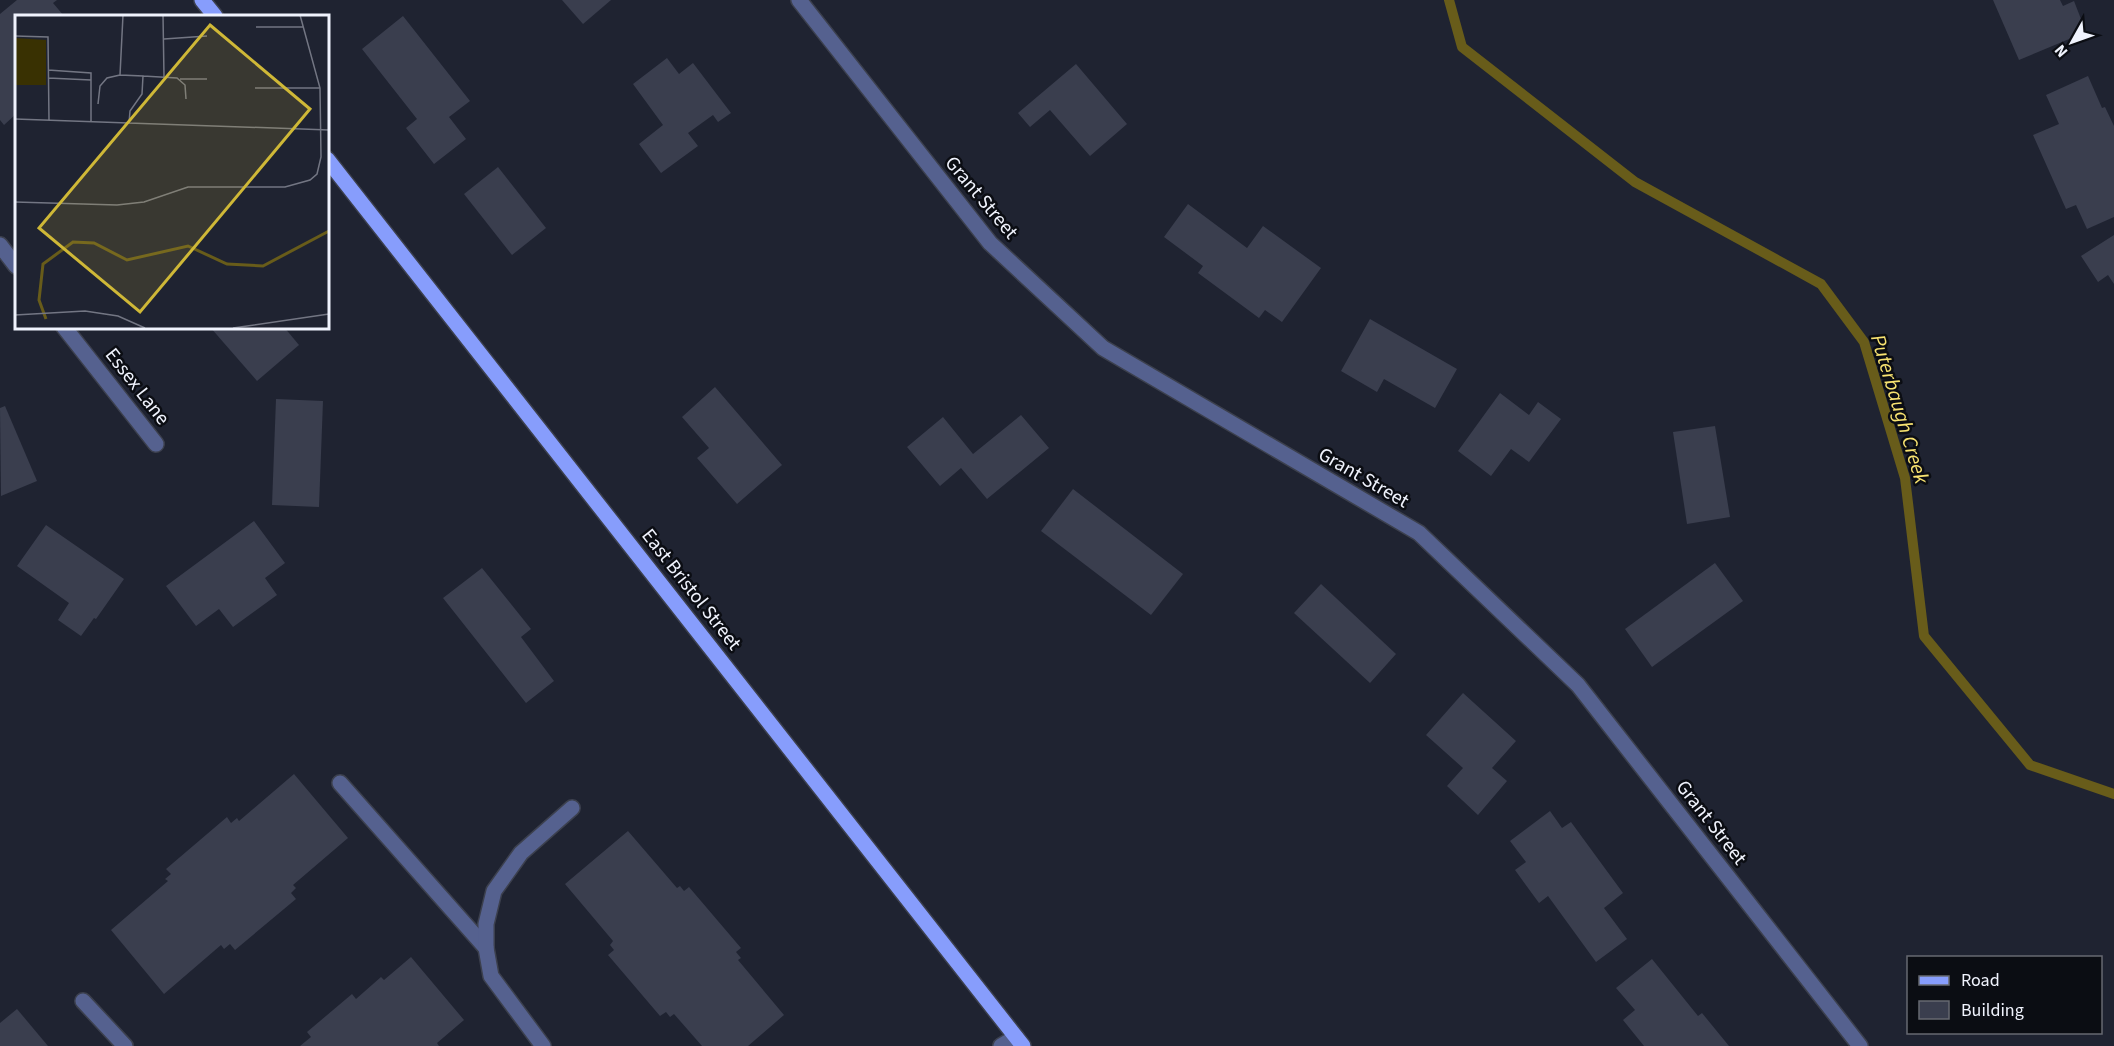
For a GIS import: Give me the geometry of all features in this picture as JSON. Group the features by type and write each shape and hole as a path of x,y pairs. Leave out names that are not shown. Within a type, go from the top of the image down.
{"main road":[{"path":"202,0 214,15"},
{"name":"East Bristol Street","path":"328,160 1020,1041"}],"street":[{"name":"Grant Street","path":"799,0 990,243 1103,348 1419,533 1578,685 1860,1046"},
{"path":"0,245 15,265"},
{"name":"Essex Lane","path":"65,328 156,444"},
{"path":"340,783 486,948"},
{"path":"543,1046 491,976 486,948 486,924 494,891 521,853 572,808"},
{"path":"83,1001 125,1046"},
{"path":"1001,1046 1020,1041"}],"building":[{"path":"17,0 57,0 53,3 63,15 15,15 15,115 4,125 0,120 0,14"},
{"path":"562,0 611,0 583,24"},
{"path":"1993,0 2060,0 2063,6 2074,1 2086,32 2019,60"},
{"path":"403,16 470,101 449,117 466,139 434,164 406,128 417,119 362,49"},
{"path":"667,58 679,74 693,63 731,113 718,122 713,115 688,133 698,146 661,173 639,144 663,125 633,84"},
{"path":"1076,64 1127,124 1090,156 1050,110 1030,127 1018,113"},
{"path":"2088,76 2102,108 2105,107 2114,126 2114,217 2087,229 2076,205 2066,209 2033,135 2059,124 2046,95"},
{"path":"498,167 546,228 512,255 464,194"},
{"path":"1188,204 1247,248 1263,226 1321,268 1282,322 1265,310 1259,318 1198,273 1203,266 1164,237"},
{"path":"2114,235 2114,284 2108,275 2098,282 2081,256"},
{"path":"1370,319 1457,369 1435,408 1384,379 1377,392 1341,371"},
{"path":"211,328 285,328 299,345 257,381"},
{"path":"715,387 782,465 737,504 697,458 709,448 682,417"},
{"path":"1500,393 1529,415 1538,402 1561,419 1529,462 1511,449 1491,476 1458,451"},
{"path":"276,399 323,401 319,507 272,505"},
{"path":"5,406 37,481 1,496 0,408"},
{"path":"1021,415 1049,448 987,499 961,468 940,486 907,447 943,417 973,454"},
{"path":"1715,426 1730,517 1687,524 1673,432"},
{"path":"1073,489 1183,574 1151,615 1041,531"},
{"path":"254,521 285,563 265,578 277,595 233,627 219,609 196,626 166,586"},
{"path":"46,525 124,579 81,636 58,620 69,603 17,566"},
{"path":"1715,563 1743,601 1652,667 1625,629"},
{"path":"482,568 531,629 521,637 554,681 526,703 443,598"},
{"path":"1321,584 1396,654 1370,683 1294,613"},
{"path":"1463,693 1516,741 1492,768 1507,781 1478,815 1447,786 1463,768 1426,735"},
{"path":"294,774 348,838 293,885 296,888 291,893 296,899 235,950 230,944 224,949 221,945 164,994 111,930 168,881 165,879 171,874 166,869 227,817 231,823 237,818 239,821"},
{"path":"1550,811 1562,828 1571,822 1623,893 1604,908 1627,939 1596,962 1548,896 1539,903 1515,870 1526,862 1510,841"},
{"path":"628,831 677,888 680,886 684,891 689,887 741,948 736,952 741,958 738,960 784,1015 748,1046 702,1046 674,1014 670,1017 666,1012 660,1016 608,955 614,950 610,945 613,941 565,884"},
{"path":"411,957 464,1020 437,1043 439,1046 300,1046 311,1037 307,1032 352,994 356,999 381,977 384,980"},
{"path":"1652,959 1698,1016 1702,1013 1729,1046 1644,1046 1623,1020 1635,1010 1616,988"},
{"path":"17,1009 48,1046 0,1046 0,1023"}],"waterway":[{"name":"Puterbaugh Creek","path":"1449,0 1462,47 1635,182 1821,284 1864,342 1905,478 1924,636 2030,765 2114,794"}]}
